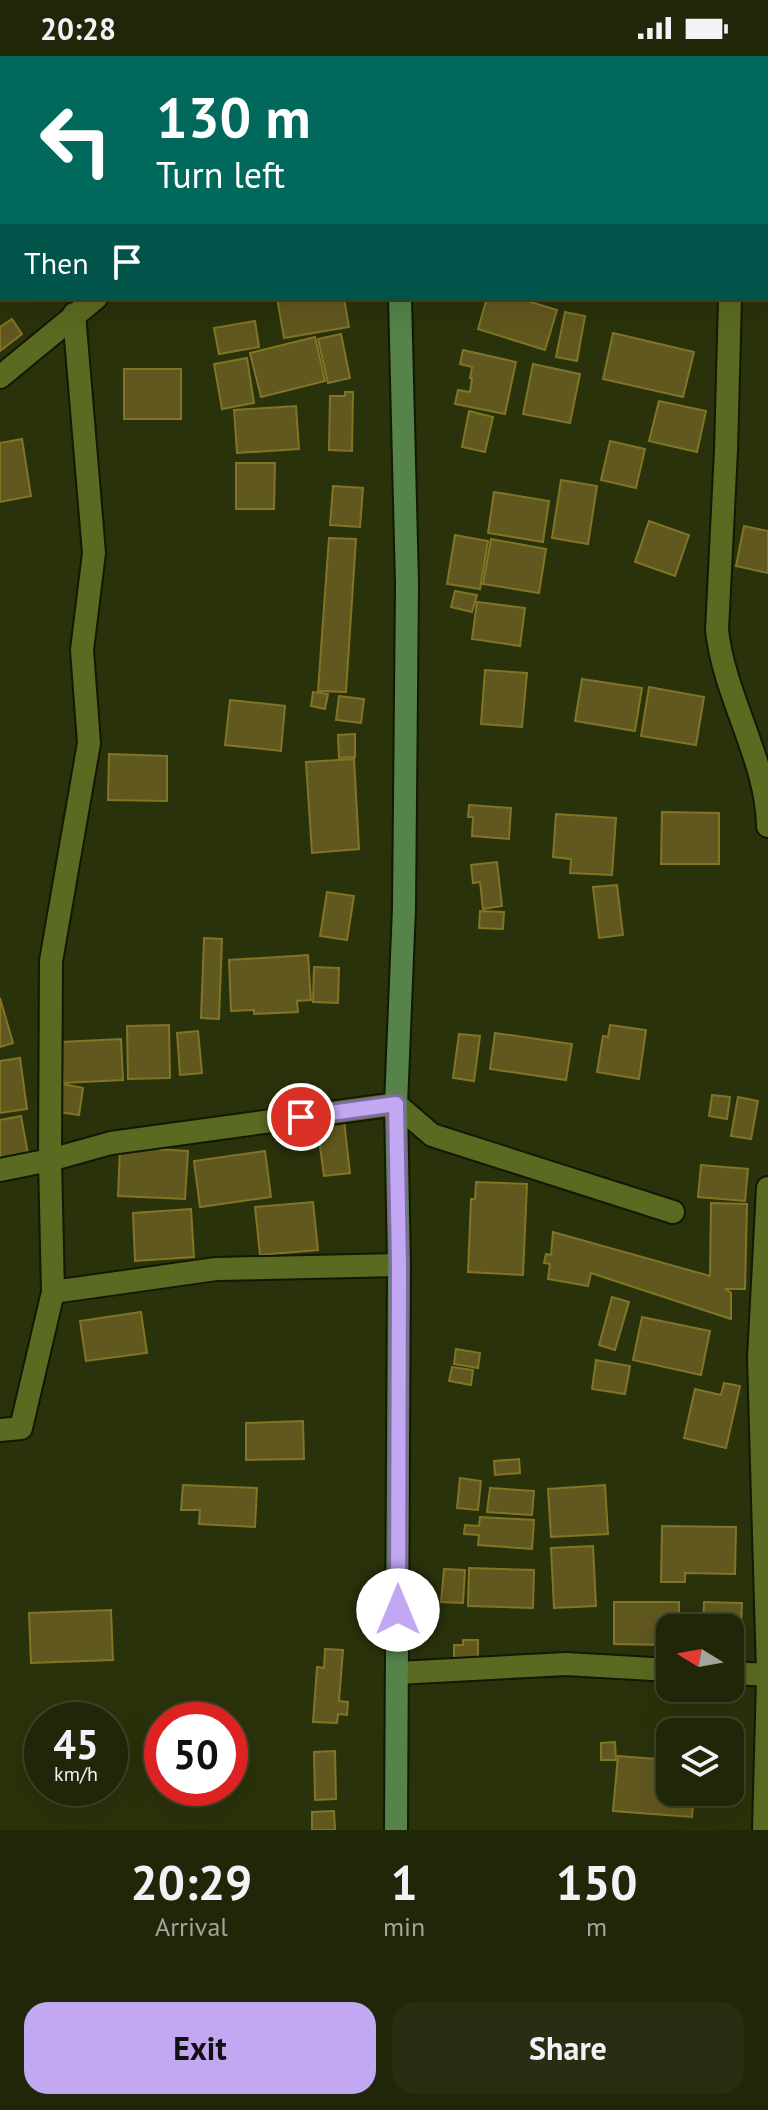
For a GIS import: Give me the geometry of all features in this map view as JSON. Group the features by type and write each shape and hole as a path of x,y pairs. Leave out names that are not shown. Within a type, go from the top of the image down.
{"main road":[{"path":"396,1830 399,1265 396,1104 404,908 407,599 400,300"}],"street":[{"path":"0,377 93,300"},
{"path":"730,300 717,630 720,654 761,782 768,826"},
{"path":"0,1430 21,1428 53,1292 51,961 89,743 82,650 94,553 74,314"},
{"path":"0,1170 111,1143 396,1104 432,1135 673,1212"},
{"path":"764,1830 768,1675 759,1358 768,1188"},
{"path":"53,1292 216,1269 399,1265"},
{"path":"398,1673 566,1664 656,1669"},
{"path":"744,1674 768,1675"}],"building":[{"path":"277,300 344,300 349,327 284,338"},
{"path":"486,300 524,300 557,310 545,350 478,329"},
{"path":"565,312 585,316 577,361 556,357"},
{"path":"12,319 22,334 0,351 0,327"},
{"path":"255,321 259,347 219,354 214,328"},
{"path":"613,333 694,352 683,397 603,379"},
{"path":"341,334 350,378 328,383 318,339"},
{"path":"315,337 325,381 261,397 250,353"},
{"path":"463,350 516,362 505,414 455,404 458,390 470,392 472,367 460,364"},
{"path":"247,358 254,403 222,409 214,364"},
{"path":"533,364 580,374 570,423 523,414"},
{"path":"124,369 181,369 181,419 124,419"},
{"path":"345,392 353,392 352,451 329,450 330,396 345,396"},
{"path":"659,401 706,411 697,452 649,441"},
{"path":"296,406 299,449 237,453 234,410"},
{"path":"469,411 493,417 485,452 462,447"},
{"path":"22,439 31,496 0,502 0,443"},
{"path":"610,441 645,449 636,488 601,480"},
{"path":"236,463 275,463 274,509 236,509"},
{"path":"561,480 597,486 588,544 552,538"},
{"path":"333,486 363,488 360,527 330,525"},
{"path":"494,492 549,501 543,542 488,533"},
{"path":"649,521 689,535 675,576 635,562"},
{"path":"744,526 768,531 768,573 736,566"},
{"path":"455,535 488,541 480,589 447,584"},
{"path":"329,538 356,539 346,692 318,691"},
{"path":"491,539 546,549 539,593 483,584"},
{"path":"455,591 477,595 472,612 451,607"},
{"path":"477,602 525,608 520,646 472,639"},
{"path":"485,670 527,673 522,727 481,724"},
{"path":"582,679 642,688 635,731 575,721"},
{"path":"649,687 704,697 696,745 641,736"},
{"path":"313,692 328,694 325,709 311,706"},
{"path":"339,696 364,699 361,723 336,720"},
{"path":"230,700 285,706 281,751 225,745"},
{"path":"355,734 355,757 339,758 338,735"},
{"path":"109,754 167,756 167,801 108,800"},
{"path":"354,759 359,849 312,853 306,762"},
{"path":"469,805 511,808 509,839 472,836 473,817 468,817"},
{"path":"662,812 719,813 719,864 661,864"},
{"path":"556,814 616,818 612,875 570,873 571,859 553,857"},
{"path":"497,862 502,906 483,909 480,882 473,883 471,865"},
{"path":"617,885 623,935 599,938 593,887"},
{"path":"327,892 354,896 347,940 320,936"},
{"path":"480,911 504,912 503,929 479,928"},
{"path":"204,938 222,939 219,1019 201,1018"},
{"path":"308,955 311,1000 297,1001 298,1012 254,1014 254,1010 231,1011 229,960"},
{"path":"314,967 339,968 338,1003 313,1002"},
{"path":"0,998 13,1043 0,1047"},
{"path":"169,1025 170,1078 128,1079 127,1026"},
{"path":"610,1025 646,1030 639,1079 597,1072 603,1036 608,1037"},
{"path":"198,1031 202,1073 180,1075 177,1033"},
{"path":"495,1033 572,1044 566,1080 490,1069"},
{"path":"459,1034 480,1036 474,1081 453,1078"},
{"path":"121,1039 123,1080 63,1083 61,1042"},
{"path":"20,1058 27,1109 0,1113 0,1061"},
{"path":"58,1083 83,1088 79,1115 53,1111"},
{"path":"712,1095 730,1097 727,1119 709,1116"},
{"path":"738,1097 758,1101 751,1139 731,1136"},
{"path":"21,1116 28,1154 0,1160 0,1120"},
{"path":"344,1121 350,1173 324,1176 317,1125"},
{"path":"120,1147 188,1151 185,1199 118,1196"},
{"path":"265,1151 271,1197 200,1207 194,1161"},
{"path":"701,1165 748,1169 745,1201 698,1197"},
{"path":"476,1182 527,1184 523,1275 468,1272 471,1199 475,1199"},
{"path":"313,1202 318,1250 260,1255 255,1207"},
{"path":"711,1203 747,1204 745,1289 726,1289 731,1293 731,1319 591,1273 588,1286 548,1279 550,1264 544,1263 546,1254 551,1255 553,1232 710,1276"},
{"path":"191,1209 194,1257 135,1261 133,1213"},
{"path":"612,1297 629,1302 615,1350 599,1345"},
{"path":"141,1312 147,1353 86,1361 80,1321"},
{"path":"642,1317 710,1331 701,1375 633,1360"},
{"path":"456,1349 480,1353 478,1368 454,1364"},
{"path":"596,1360 630,1366 625,1394 592,1389"},
{"path":"452,1367 473,1370 471,1385 449,1381"},
{"path":"724,1383 740,1386 726,1448 684,1438 695,1389 721,1395"},
{"path":"303,1421 304,1459 246,1460 246,1423"},
{"path":"519,1459 520,1473 495,1475 494,1461"},
{"path":"460,1478 481,1481 478,1510 457,1508"},
{"path":"183,1485 257,1488 255,1527 199,1524 200,1510 181,1510"},
{"path":"605,1485 608,1534 551,1537 548,1489"},
{"path":"490,1488 534,1491 532,1515 487,1512"},
{"path":"480,1517 534,1520 532,1549 478,1545 479,1535 464,1534 465,1525 479,1526"},
{"path":"662,1526 736,1527 735,1574 685,1573 685,1582 661,1582"},
{"path":"593,1546 596,1606 554,1608 551,1548"},
{"path":"469,1568 534,1570 533,1608 468,1606"},
{"path":"444,1569 465,1570 463,1603 441,1602"},
{"path":"614,1602 679,1602 679,1614 656,1614 656,1645 614,1644"},
{"path":"704,1602 742,1603 742,1614 704,1614"},
{"path":"111,1610 113,1660 31,1663 29,1613"},
{"path":"463,1640 478,1640 478,1663 454,1663 454,1645 463,1645"},
{"path":"325,1649 343,1650 339,1701 348,1702 347,1715 338,1714 337,1723 313,1722 317,1667 324,1668"},
{"path":"615,1742 616,1760 601,1760 601,1743"},
{"path":"335,1751 336,1799 315,1800 314,1752"},
{"path":"618,1756 656,1759 656,1806 693,1806 692,1817 613,1811"},
{"path":"334,1811 335,1830 312,1830 312,1812"}],"route":[{"path":"301,1117 396,1104 398,1610"}]}
